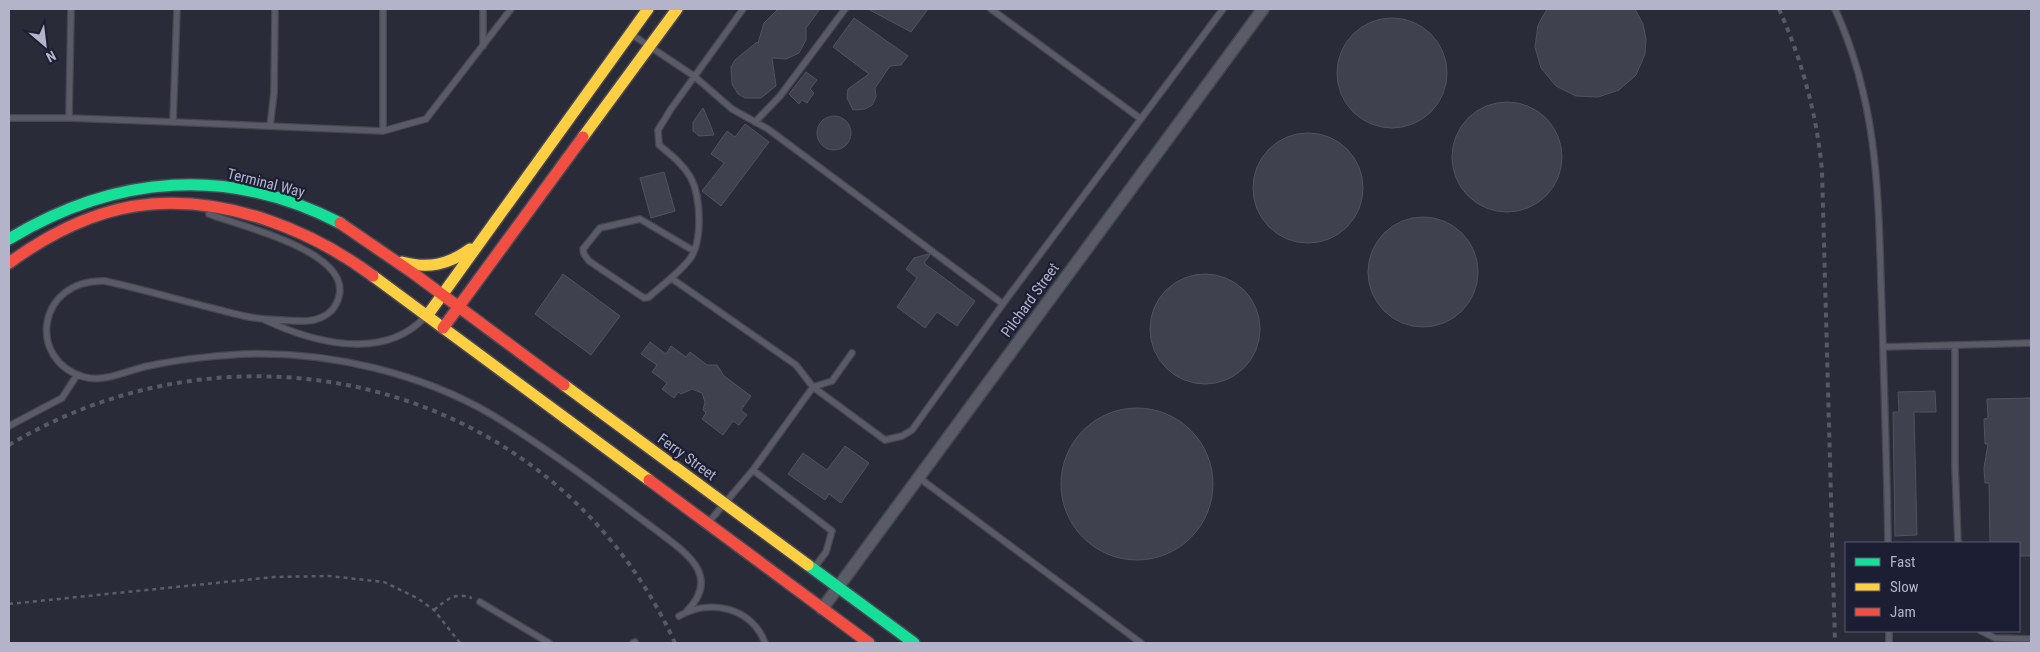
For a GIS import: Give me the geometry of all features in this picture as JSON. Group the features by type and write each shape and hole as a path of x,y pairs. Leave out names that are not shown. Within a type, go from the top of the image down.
{"main road":[{"path":"427,316 648,9"},
{"path":"443,328 677,9"},
{"name":"Terminal Way","path":"9,239 52,214 112,193 167,186 216,186 273,197 312,210 344,225 442,294"},
{"path":"9,263 38,243 82,221 151,204 213,208 303,234 353,261 869,643"},
{"path":"393,259 415,266 435,267 456,260 483,238"},
{"name":"Ferry Street","path":"442,294 914,643"}],"street":[{"name":"Pilchard Street","path":"822,609 1263,9"}],"lane":[{"path":"68,118 71,9"},
{"path":"174,122 177,9"},
{"path":"270,126 274,93 275,9"},
{"path":"383,9 383,132"},
{"path":"483,9 483,46"},
{"path":"9,118 68,118 383,132 426,119 511,9"},
{"path":"694,251 640,219 600,228 583,249 589,261 644,298 649,298 690,259 694,251 699,240 698,210 692,179 678,160 659,145 658,130 694,76 743,9"},
{"path":"755,122 780,96 845,9"},
{"path":"991,9 1142,119"},
{"path":"670,278 796,365 813,387 885,440 902,436 912,430 925,413 1003,304 1223,9"},
{"path":"1835,9 1854,57 1865,94 1878,181 1888,542"},
{"path":"630,33 694,76 732,109 768,129 1003,304"},
{"path":"186,205 281,239 323,261 337,275 340,284 338,301 332,310 324,316 308,321 263,319 111,283 84,282 69,289 54,303 47,323 46,332 50,346 60,362 77,375 98,378 179,360 265,354 333,360 418,382 493,416 610,496 686,552 699,568 700,582 696,599 686,612"},
{"path":"263,319 286,330 338,344 353,345 382,341 412,329 427,316"},
{"path":"1883,347 2031,344"},
{"path":"1955,345 1955,466 1958,542"},
{"path":"707,524 753,470 813,387 832,381 852,354"},
{"path":"9,426 62,398 67,394 77,375"},
{"path":"753,470 832,531 826,552 813,569"},
{"path":"918,477 1141,643"},
{"path":"480,602 549,643"},
{"path":"679,616 686,612 703,608 718,608 739,612 755,625 765,643"},
{"path":"1983,632 1995,638 2031,639"}],"path":[{"path":"9,604 274,577 329,576 384,582 417,598 434,610 460,643"},
{"path":"434,610 448,598 454,596 463,595 480,602"}],"building":[{"path":"778,9 820,9 806,28 806,40 799,53 786,59 772,58 776,86 761,98 745,98 738,94 732,84 731,67 735,60 758,43 764,23"},
{"path":"868,9 928,9 911,32"},
{"path":"1547,9 1635,9 1643,24 1646,39 1645,54 1636,75 1619,90 1598,97 1576,96 1556,86 1541,68 1535,47 1538,25"},
{"path":"854,18 908,56 901,65 890,66 875,88 876,97 872,105 865,109 853,110 847,98 848,89 869,74 833,47"},
{"path":"1392,18 1413,22 1431,34 1443,52 1447,73 1443,94 1431,112 1413,124 1392,128 1371,124 1353,112 1341,94 1337,73 1341,52 1353,34 1371,22"},
{"path":"806,72 817,80 810,89 814,93 807,103 802,100 799,104 789,94"},
{"path":"1507,102 1528,106 1546,118 1558,136 1562,157 1558,178 1546,196 1528,208 1507,212 1486,208 1468,196 1456,178 1452,157 1456,136 1468,118 1486,106"},
{"path":"703,108 714,135 699,136 693,131 693,122"},
{"path":"834,116 841,117 846,121 850,126 850,140 846,145 841,149 834,150 827,149 822,145 818,140 817,133 818,126 822,121 827,117"},
{"path":"745,124 769,142 721,206 702,191 724,163 711,154 727,131 735,137"},
{"path":"1308,133 1329,137 1347,149 1359,167 1363,188 1359,209 1347,227 1329,239 1308,243 1287,239 1269,227 1257,209 1253,188 1257,167 1269,149 1287,137"},
{"path":"664,172 675,211 651,218 640,178"},
{"path":"1423,217 1444,221 1462,233 1474,251 1478,272 1474,293 1462,311 1444,323 1423,327 1402,323 1384,311 1372,293 1368,272 1372,251 1384,233 1402,221"},
{"path":"930,255 924,263 975,301 957,326 937,312 925,328 897,307 917,278 906,269 914,258"},
{"path":"563,274 620,316 591,355 535,314"},
{"path":"1205,274 1226,278 1244,290 1256,308 1260,329 1256,350 1244,368 1226,380 1205,384 1184,380 1166,368 1154,350 1150,329 1154,308 1166,290 1184,278"},
{"path":"650,342 666,354 671,346 686,357 690,352 707,365 717,365 724,376 751,396 741,410 747,415 739,425 733,421 723,435 702,419 706,413 703,410 705,402 702,393 692,389 681,394 678,392 674,398 662,389 667,383 652,372 657,365 641,354"},
{"path":"1935,391 1936,412 1914,412 1917,535 1895,536 1893,412 1899,412 1898,392"},
{"path":"2031,398 2031,556 2020,556 2020,542 1990,542 1989,483 1985,483 1984,468 1988,444 1985,444 1984,419 1988,418 1987,399"},
{"path":"1137,408 1152,409 1166,413 1179,420 1191,430 1201,442 1208,455 1212,469 1212,499 1208,513 1201,526 1191,538 1179,548 1166,555 1152,559 1137,560 1122,559 1108,555 1095,548 1083,538 1073,526 1066,513 1062,499 1061,484 1062,469 1066,455 1073,442 1083,430 1095,420 1108,413 1122,409"},
{"path":"845,446 869,463 841,503 829,494 825,500 788,474 803,453 827,470"}],"railway":[{"path":"1779,9 1795,48 1807,88 1820,150 1822,171 1835,643"},
{"path":"9,445 101,402 197,380 293,378 387,395 476,430 555,484 623,555 675,643"}],"traffic: fast":[{"path":"9,239 49,218 90,201 131,191 172,185 214,186 256,192 298,204 340,223"},
{"path":"808,565 914,643"}],"traffic: slow":[{"path":"427,316 648,9"},
{"path":"583,137 677,9"},
{"path":"402,262 420,265 437,264 454,259 470,249"},
{"path":"373,276 649,480"},
{"path":"564,385 808,565"}],"traffic: jam":[{"path":"443,328 583,137"},
{"path":"9,263 59,232 95,217 133,206 181,203 211,206 268,220 296,231 323,245 349,259 373,276"},
{"path":"340,223 413,273 564,385"},
{"path":"649,480 869,643"}]}
